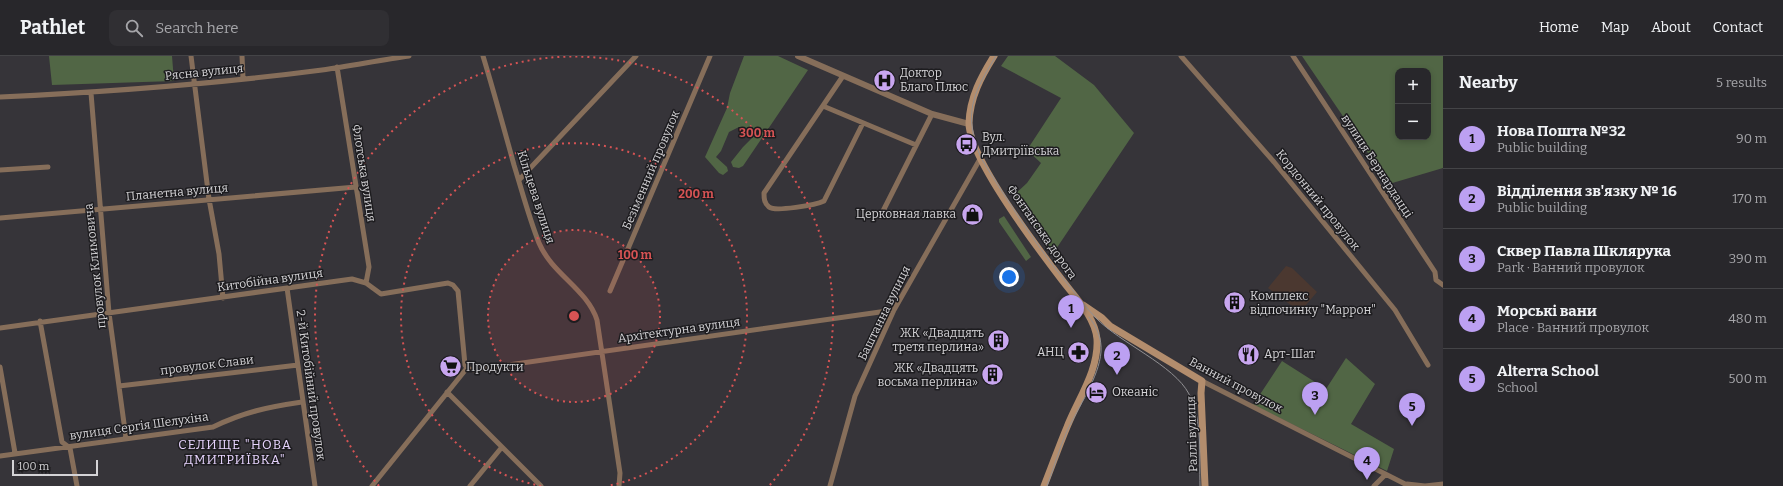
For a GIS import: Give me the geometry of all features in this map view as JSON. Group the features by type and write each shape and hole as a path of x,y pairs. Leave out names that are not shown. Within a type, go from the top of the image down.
{"main road":[{"name":"Фонтанська дорога","path":"994,56 979,81 973,96 969,124 980,159 1042,254 1082,305 1095,332 1097,350 1094,367 1067,426 1044,486"},
{"name":"Ванний провулок","path":"1082,305 1102,318 1110,326 1202,381"},
{"path":"1095,332 1100,323 1110,326"},
{"name":"Раллі вулиця","path":"1202,381 1201,393 1205,486"}],"street":[{"path":"191,56 209,200 219,254 223,298"},
{"path":"242,56 243,78"},
{"name":"Рясна вулиця","path":"0,97 91,93 194,83 337,67 390,57 409,56"},
{"name":"Кільцева вулиця","path":"484,56 519,180 539,244 548,260 578,290 593,308 597,320 620,473 619,486"},
{"path":"519,180 636,56"},
{"name":"Безіменний провулок","path":"610,291 710,56"},
{"path":"798,56 932,114 969,124"},
{"name":"Кордонний провулок","path":"1181,56 1274,162 1395,310 1428,366"},
{"name":"вулиця Бернардацці","path":"1293,56 1435,272 1436,280 1443,285"},
{"name":"Флотська вулиця","path":"337,67 369,267 366,283"},
{"path":"843,76 764,193 764,201 772,209 816,204 824,201 863,123"},
{"name":"провулок Климовича","path":"91,93 109,313 126,438"},
{"path":"823,106 916,145"},
{"path":"880,217 932,114"},
{"name":"Баштанна вулиця","path":"830,486 855,396 894,310 980,159"},
{"path":"0,170 48,167"},
{"name":"Планетна вулиця","path":"0,218 356,187"},
{"name":"Китобійна вулиця","path":"0,328 40,321 223,298 352,279 366,283 381,294 448,283 455,286 458,291 465,365 467,368"},
{"name":"2-й Китобійний провулок","path":"287,288 315,486"},
{"name":"Архітектурна вулиця","path":"467,368 473,370 894,310"},
{"path":"40,321 62,442 70,448 77,486"},
{"name":"провулок Слави","path":"119,386 298,364"},
{"path":"0,367 15,453"},
{"path":"372,486 446,392 467,368"},
{"name":"Ванний провулок","path":"1202,381 1385,475 1408,485 1443,484"},
{"path":"446,392 541,486"},
{"name":"вулиця Сергія Шелухіна","path":"0,456 212,427 243,414 302,402"},
{"path":"470,486 502,448"},
{"path":"1374,486 1385,475"}],"shaded area":[{"path":"1286,266 1292,268 1317,292 1300,312 1268,288"}],"green space":[{"path":"49,56 172,56 174,81 52,85"},
{"path":"744,56 778,56 808,70 743,166 739,168 733,167 731,162 754,136 739,127 729,132 721,151 716,157 727,167 728,171 723,175 719,173 705,157 727,108 730,93"},
{"path":"1008,56 1055,56 1094,85 1134,133 1054,252 1013,196 1027,183 1041,163 1027,150 1061,98 1001,66"},
{"path":"1302,56 1443,56 1443,168 1389,184"},
{"path":"1004,216 1031,257 1026,261 999,222 999,219"},
{"path":"1346,358 1375,384 1351,424 1394,449 1387,471 1253,405 1282,361 1326,389"}],"tram line":[{"path":"996,56 981,82 973,105 972,129 975,143 981,158 1035,241 1089,311 1106,327 1172,373 1182,383 1193,404 1198,427 1200,486"},
{"path":"1047,486 1064,438 1092,382 1099,362 1101,352 1100,338 1097,329 1089,317"}],"place":[{"name":"Доктор Благо Плюс","path":"885,80"},
{"name":"Вул. Дмитріївська","path":"967,144"},
{"name":"Церковная лавка","path":"972,214"},
{"name":"Комплекс відпочинку \"Маррон\"","path":"1234,303"},
{"name":"Нова Пошта №32","path":"1071,328"},
{"name":"ЖК «Двадцять третя перлина»","path":"999,340"},
{"name":"АНЦ","path":"1079,352"},
{"name":"Арт-Шат","path":"1249,354"},
{"name":"Продукти","path":"450,367"},
{"name":"ЖК «Двадцять восьма перлина»","path":"993,375"},
{"name":"Відділення зв'язку № 16","path":"1117,375"},
{"name":"Океаніс","path":"1097,392"},
{"name":"Сквер Павла Шклярука","path":"1315,415"},
{"name":"Alterra School","path":"1412,426"},
{"name":"Морські вани","path":"1367,480"}],"district":[{"name":"СЕЛИЩЕ \"НОВА ДМИТРИЇВКА\"","path":"235,452"}]}
